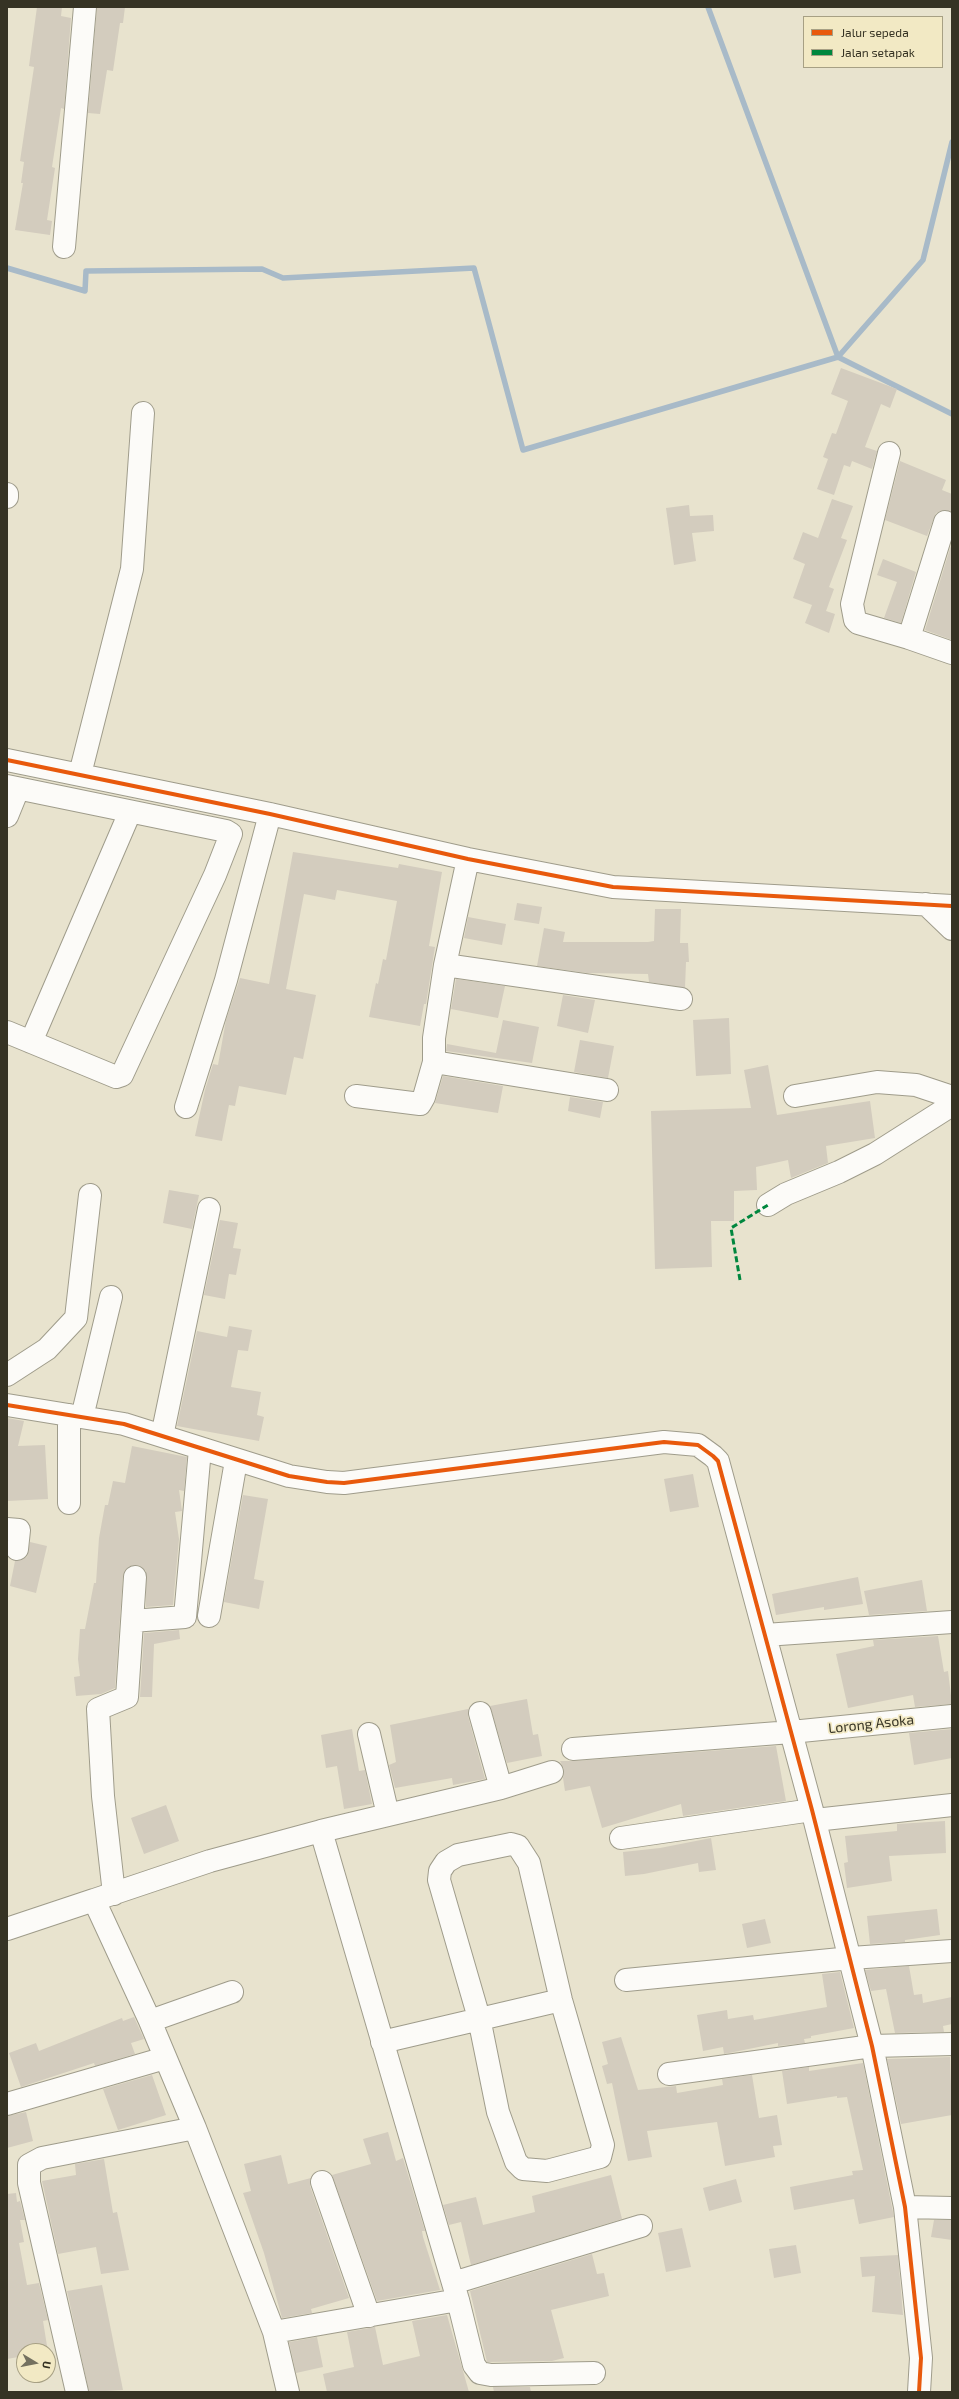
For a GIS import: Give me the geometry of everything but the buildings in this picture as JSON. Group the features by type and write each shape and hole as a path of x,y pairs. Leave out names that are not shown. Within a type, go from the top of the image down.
{"street":[{"path":"64,247 85,7"},
{"path":"80,774 132,569 143,413"},
{"path":"889,453 852,604 855,620 952,652"},
{"path":"909,638 945,522"},
{"path":"7,760 270,814 468,859 613,887 952,906"},
{"path":"7,816 12,787 226,831 232,834 215,875 122,1075 116,1077 7,1032"},
{"path":"31,1042 130,812"},
{"path":"186,1107 226,980 270,814"},
{"path":"356,1096 420,1104 424,1097 434,1062 434,1038 445,965 468,859"},
{"path":"926,904 952,929"},
{"path":"445,965 681,999"},
{"path":"434,1062 607,1090"},
{"path":"795,1096 877,1082 916,1085 952,1097"},
{"path":"768,1205 786,1194 868,1158 952,1105"},
{"path":"7,1375 48,1349 76,1318 90,1195"},
{"path":"162,1436 209,1209"},
{"path":"69,1503 76,1416 111,1297"},
{"path":"7,1405 124,1424 236,1461 289,1476 344,1483 664,1442 698,1445 718,1461 851,1958 872,2046 905,2207 922,2358 919,2392"},
{"path":"132,1621 185,1618 200,1449"},
{"path":"209,1616 236,1461"},
{"path":"7,1529 20,1530 17,1549"},
{"path":"135,1577 127,1697 98,1709 103,1796 104,1897 150,2022 195,2128 274,2332 288,2392"},
{"path":"765,1635 952,1622"},
{"path":"480,1713 501,1788"},
{"name":"Lorong Asoka","path":"573,1749 791,1732 952,1716"},
{"path":"369,1734 388,1815"},
{"path":"7,1929 210,1860 321,1831 501,1788 552,1772"},
{"path":"621,1838 813,1815 952,1804"},
{"path":"321,1831 455,2292 474,2365 480,2373 491,2375 594,2373"},
{"path":"512,1844 518,1846 529,1863 561,2000 604,2145 600,2158 547,2171 524,2169 516,2162 498,2112 479,2018 439,1880 440,1871 446,1862 458,1855 512,1844"},
{"path":"626,1980 851,1958 952,1951"},
{"path":"150,2022 232,1992"},
{"path":"382,2042 479,2018 561,2000"},
{"path":"669,2074 872,2046 952,2044"},
{"path":"7,2104 165,2058"},
{"path":"78,2392 29,2183 29,2165 42,2158 195,2128"},
{"path":"322,2182 369,2316"},
{"path":"905,2207 952,2208"},
{"path":"274,2332 369,2316 455,2292 641,2226"}],"waterway":[{"path":"708,7 838,357 952,414"},
{"path":"7,268 85,291 86,271 262,269 283,278 474,268 523,450 838,357 923,260 952,142"}],"marked path":[{"path":"740,1280 731,1228 768,1205"}],"cycle path":[{"path":"7,760 270,814 468,859 613,887 952,906"},
{"path":"7,1405 124,1424 289,1476 327,1482 344,1483 664,1442 698,1445 718,1461 812,1810 872,2046 905,2207 921,2358 919,2392"}]}
